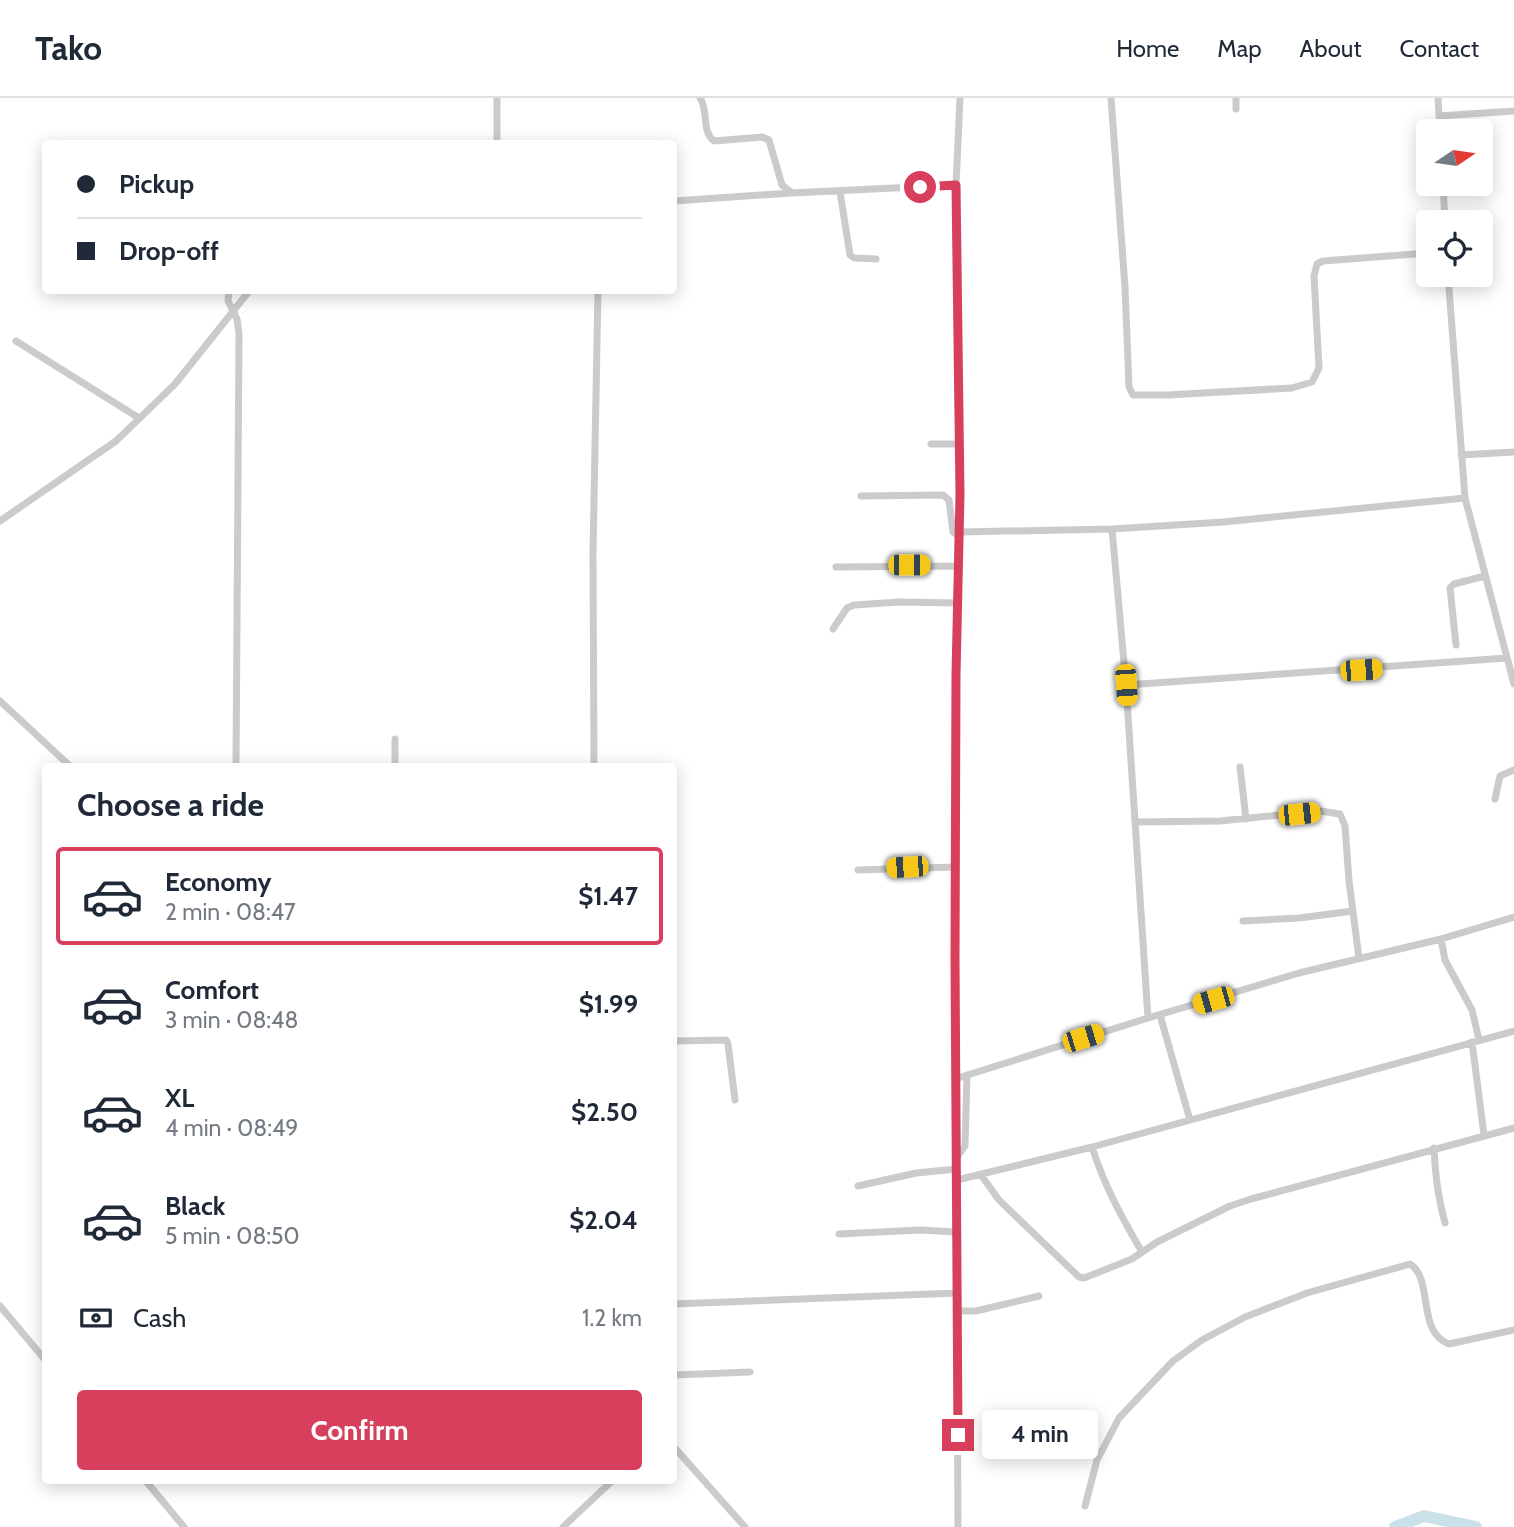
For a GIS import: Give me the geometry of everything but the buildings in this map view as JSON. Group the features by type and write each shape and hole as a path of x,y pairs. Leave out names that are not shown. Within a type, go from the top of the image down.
{"street":[{"path":"497,98 497,140"},
{"path":"700,98 705,106 706,129 710,138 714,141 762,137 769,140 782,185 791,192"},
{"path":"958,1527 955,867 959,534 956,185 960,98"},
{"path":"1111,98 1125,287 1129,387 1133,395 1292,388 1312,382 1319,368 1314,276 1317,264 1323,261 1416,254"},
{"path":"1236,98 1236,109"},
{"path":"1438,98 1439,119"},
{"path":"1439,116 1514,111"},
{"path":"677,201 791,192 956,185"},
{"path":"840,192 850,255 853,258 876,259"},
{"path":"1449,287 1465,498 1514,684"},
{"path":"229,294 239,334 236,763"},
{"path":"0,521 116,441 175,384 247,294"},
{"path":"594,763 593,554 598,294"},
{"path":"16,341 139,418"},
{"path":"931,444 958,444"},
{"path":"1461,455 1514,452"},
{"path":"861,496 943,495 949,500 953,532 959,534 1231,522 1465,498"},
{"path":"1112,529 1126,685 1148,1018"},
{"path":"836,567 958,566"},
{"path":"1456,645 1450,588 1454,584 1485,576"},
{"path":"833,629 848,608 854,605 900,602 957,603"},
{"path":"1126,685 1507,658"},
{"path":"0,701 67,763"},
{"path":"395,739 395,763"},
{"path":"1240,767 1247,819"},
{"path":"1495,799 1500,776 1514,770"},
{"path":"1135,822 1247,819 1320,811 1340,814 1345,827 1359,958"},
{"path":"858,870 955,867"},
{"path":"1244,921 1353,911"},
{"path":"955,1079 1148,1018 1514,917"},
{"path":"1441,939 1445,960 1472,1010 1485,1135"},
{"path":"1160,1015 1190,1120"},
{"path":"957,1181 1092,1147 1514,1031"},
{"path":"677,1041 726,1040 729,1044 735,1100"},
{"path":"957,1157 965,1146 967,1075"},
{"path":"981,1175 999,1200 1079,1277 1084,1278 1132,1259 1157,1242 1241,1202 1514,1128"},
{"path":"1092,1147 1115,1207 1142,1252"},
{"path":"1434,1148 1436,1183 1446,1223"},
{"path":"858,1186 916,1173 957,1169"},
{"path":"839,1234 920,1230 956,1232"},
{"path":"1085,1507 1097,1460 1119,1418 1173,1361 1202,1340 1245,1317 1307,1293 1410,1264 1418,1271 1431,1324 1435,1335 1442,1342 1449,1344 1514,1330"},
{"path":"677,1304 957,1293"},
{"path":"957,1311 976,1311 1040,1296"},
{"path":"0,1306 42,1356"},
{"path":"677,1375 750,1372"},
{"path":"677,1450 745,1527"},
{"path":"148,1484 184,1527"},
{"path":"563,1527 608,1484"}],"waterway":[{"path":"1395,1527 1424,1516 1476,1527"}],"route":[{"path":"920,187 956,185 960,494 955,959 958,1435"}]}
